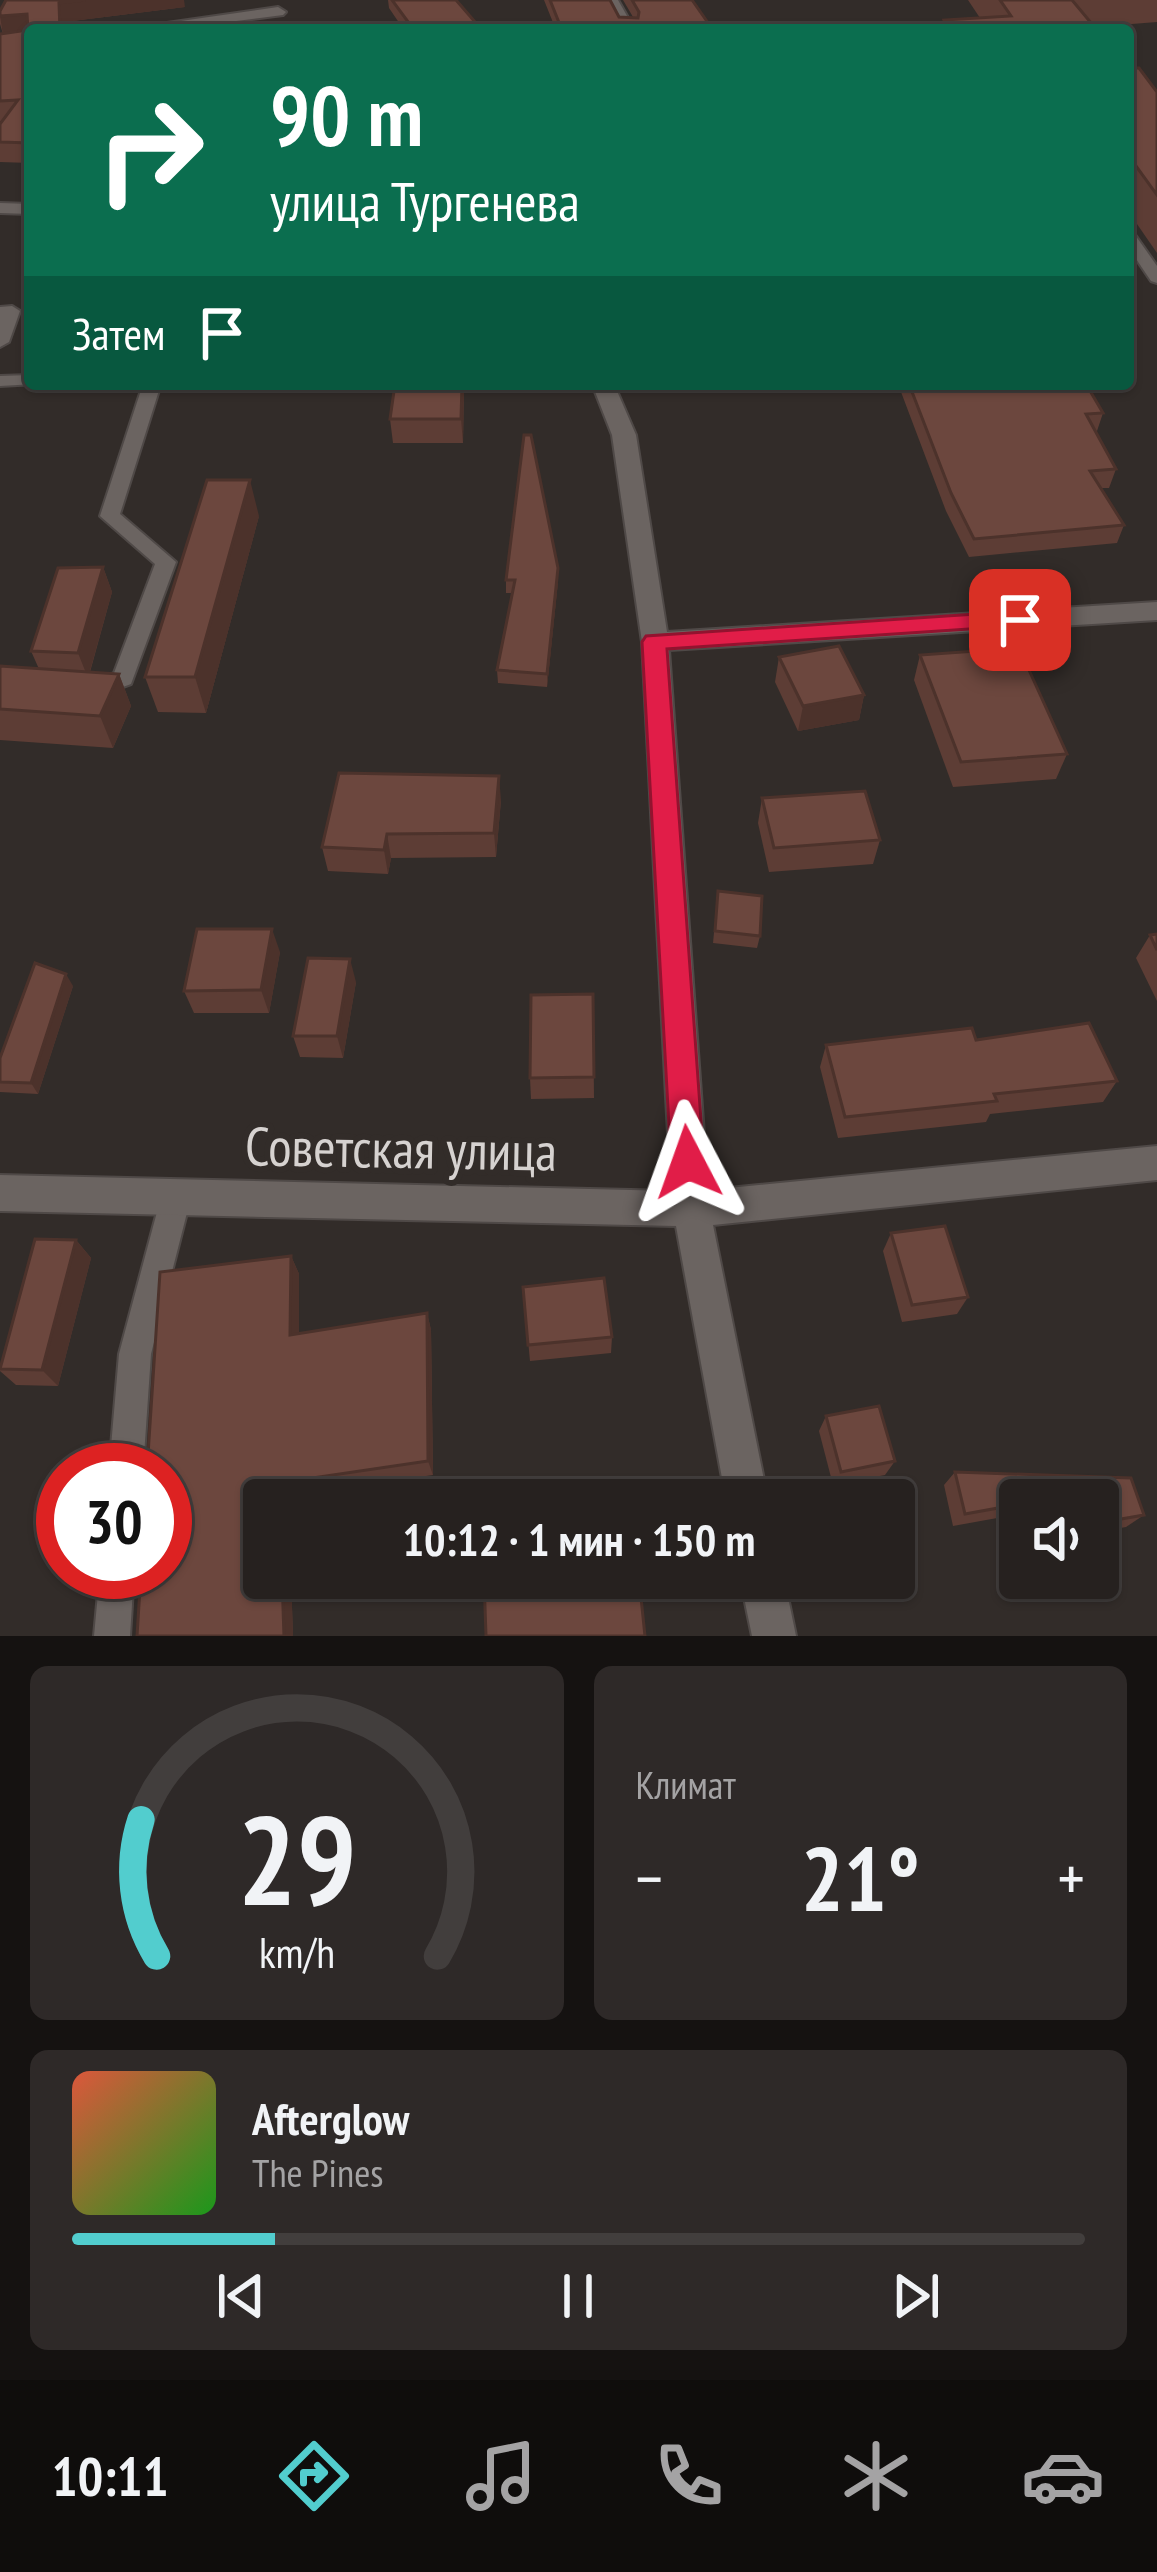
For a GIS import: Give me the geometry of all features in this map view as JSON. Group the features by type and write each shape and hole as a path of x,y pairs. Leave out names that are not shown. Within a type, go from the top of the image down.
{"street":[{"path":"174,24 278,11"},
{"path":"605,390 624,435 655,642 691,1209 743,1479"},
{"path":"655,642 1157,611"},
{"name":"Советская улица","path":"0,1193 691,1209 1157,1163"},
{"path":"767,1599 774,1636"}],"lane":[{"path":"1134,244 1157,278"},
{"path":"0,342 14,312"},
{"path":"68,690 90,691 123,678 166,562 110,516 150,390"},
{"path":"127,1443 135,1354 176,1197"},
{"path":"112,1636 115,1599"}],"building":[{"path":"6,0 85,0 59,3 60,24 28,24 27,14 0,16"},
{"path":"392,0 456,0 477,24 410,24"},
{"path":"550,0 610,0 619,17 638,18 632,0 692,0 709,24 560,24"},
{"path":"1000,0 1072,0 1092,24 946,24 944,20 1011,16"},
{"path":"24,31 24,143 0,142 0,124 18,100 0,101 0,34"},
{"path":"1134,68 1139,68 1157,92 1157,195 1134,163"},
{"path":"394,390 462,390 461,419 390,419"},
{"path":"911,390 1090,390 1103,413 1086,414 1116,469 1090,471 1124,525 974,539"},
{"path":"524,435 531,435 558,568 547,674 497,670 515,580 506,580"},
{"path":"207,480 250,480 195,677 145,677"},
{"path":"103,567 78,653 31,651 58,568"},
{"path":"839,646 864,695 803,706 779,657"},
{"path":"1019,648 1067,754 961,762 920,655"},
{"path":"0,666 119,674 100,716 0,709"},
{"path":"339,773 499,776 494,833 387,834 384,850 322,847"},
{"path":"865,791 880,840 774,848 762,798"},
{"path":"718,891 762,896 760,936 715,931"},
{"path":"197,929 272,929 261,990 184,991"},
{"path":"308,958 350,959 337,1036 293,1036"},
{"path":"35,963 66,974 31,1083 0,1082 0,1058"},
{"path":"593,994 594,1077 530,1078 531,995"},
{"path":"1089,1023 1117,1081 994,1094 997,1101 845,1117 826,1045 972,1028 976,1040"},
{"path":"945,1226 968,1297 912,1305 891,1233"},
{"path":"35,1239 76,1240 42,1370 0,1369"},
{"path":"291,1256 290,1335 427,1313 428,1461 305,1479 243,1479 243,1599 283,1599 284,1636 137,1636 139,1599 192,1599 192,1443 149,1443 160,1272"},
{"path":"604,1278 612,1337 528,1345 523,1287"},
{"path":"879,1406 895,1461 841,1472 826,1416"},
{"path":"955,1472 1131,1478 1144,1515 1119,1519 1119,1479 999,1479 999,1508 965,1514"},
{"path":"485,1599 641,1599 645,1636 486,1636"}],"route":[{"path":"688,1162 655,642 1020,620"}]}
